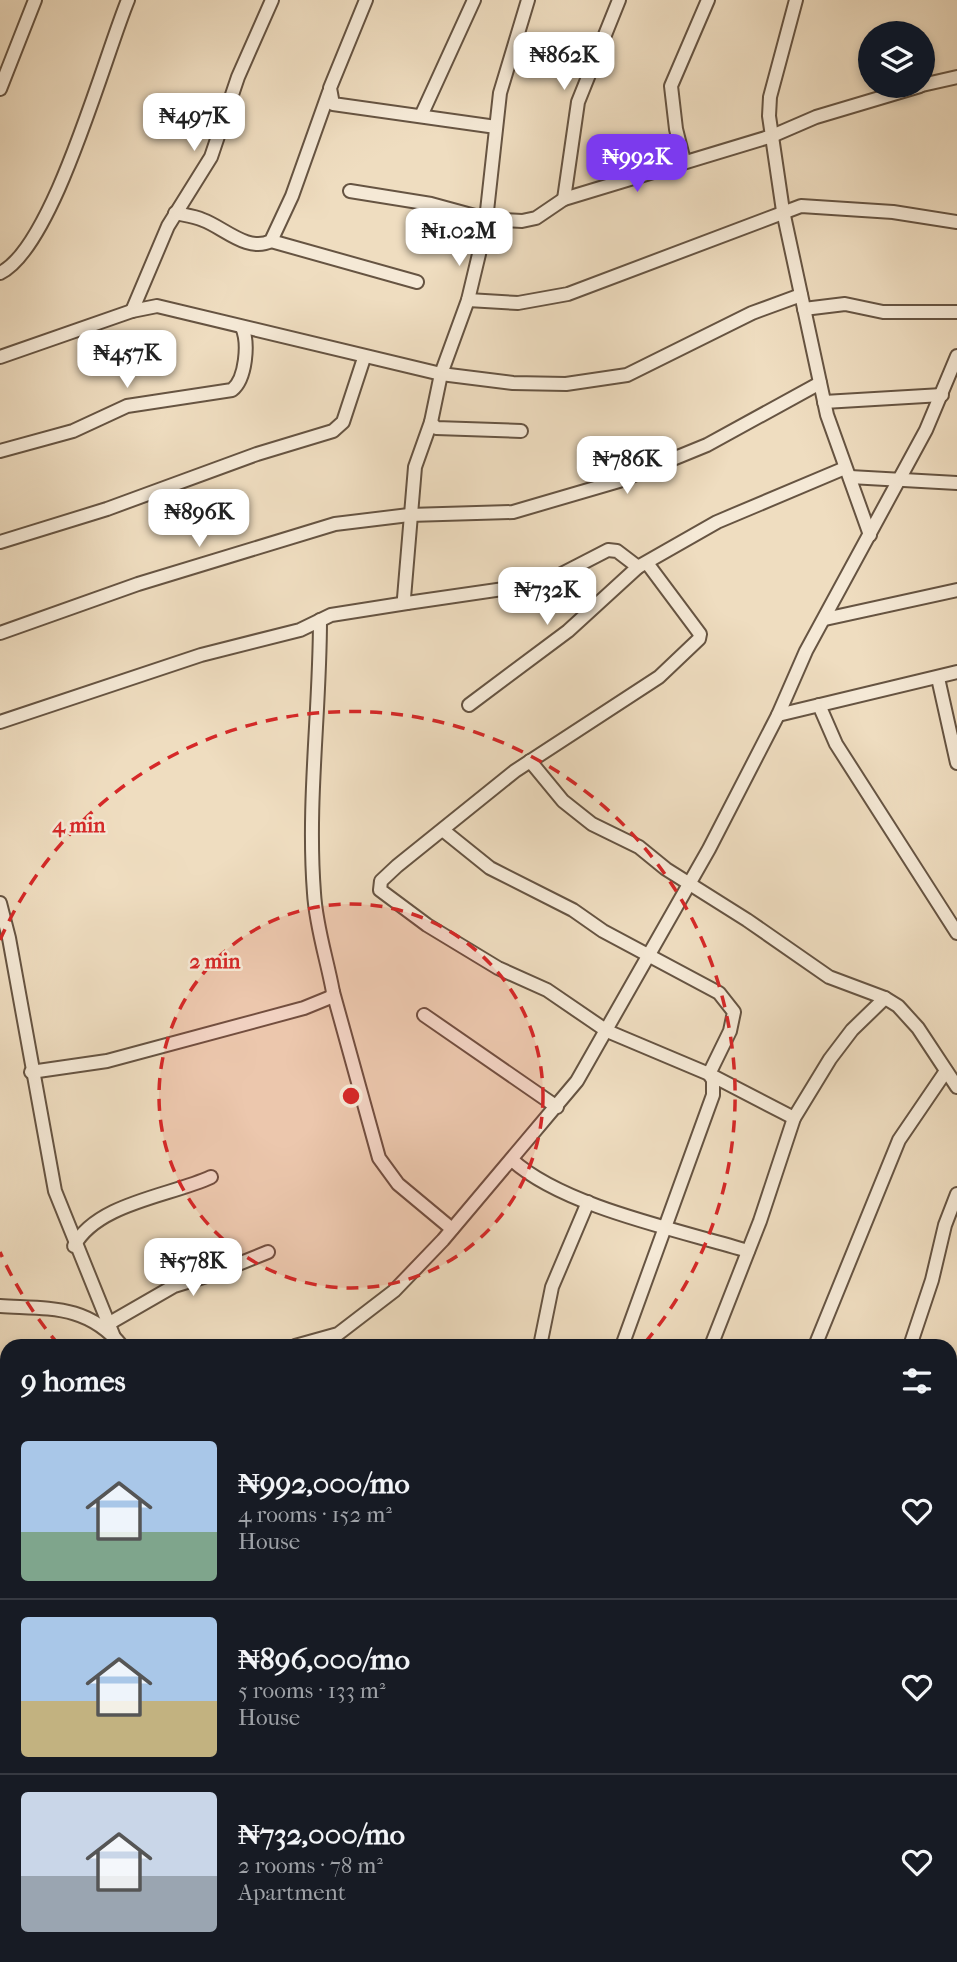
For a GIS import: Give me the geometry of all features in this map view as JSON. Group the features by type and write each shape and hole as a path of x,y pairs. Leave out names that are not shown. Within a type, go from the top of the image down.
{"street":[{"path":"0,89 35,0"},
{"path":"0,273 27,250 71,159 128,0"},
{"path":"132,311 175,213 211,157 238,77 272,0"},
{"path":"175,213 200,218 239,240 265,244 271,241 292,196 330,88 366,0"},
{"path":"421,116 474,0"},
{"path":"407,604 404,598 409,515 418,454 431,422 441,374 468,300 486,219 496,127 506,69 528,0"},
{"path":"564,199 578,102 619,0"},
{"path":"684,161 676,128 671,86 708,0"},
{"path":"796,0 770,97 772,136 783,211 824,402 870,535"},
{"path":"935,82 957,77"},
{"path":"330,88 330,99 338,106 496,127"},
{"path":"350,191 431,204 486,219 529,220 564,199 592,193 684,161 772,136 816,117 878,98"},
{"path":"468,300 518,303 568,294 801,206 893,212 957,222"},
{"path":"271,241 417,282"},
{"path":"0,357 132,311 166,306 365,358 441,374 513,383 553,384 617,377 752,313 801,295"},
{"path":"804,309 845,304 883,312 957,312"},
{"path":"0,451 73,431 127,407 232,390 239,383 247,345 242,327"},
{"path":"328,1339 394,1290 452,1229 557,1107 607,1031 778,715 806,651 942,395 957,356"},
{"path":"0,542 107,509 257,454 333,431 343,422 365,358"},
{"path":"0,633 138,584 335,524 409,515 513,512 619,481 707,444 795,394 820,383"},
{"path":"824,402 942,395"},
{"path":"431,422 436,428 521,431"},
{"path":"469,705 568,631 643,565 717,522 848,472 899,480 957,483"},
{"path":"0,722 201,655 300,630 347,611 544,583 608,550 617,551 643,565 676,598 700,634 699,639 659,677 530,761 389,873 381,881 380,890 426,925 498,968 547,990 607,1031 709,1074 794,1118"},
{"path":"825,619 957,590"},
{"path":"320,621 320,672 312,767 313,891 317,928 379,1158 398,1184 452,1229"},
{"path":"778,715 938,678 957,671"},
{"path":"938,678 957,763"},
{"path":"819,705 836,744 957,933"},
{"path":"530,761 542,780 592,824 639,847 666,870 829,977 885,998 908,1016 957,1087"},
{"path":"444,831 490,868 573,910 649,956 719,993 734,1012 730,1031 709,1074"},
{"path":"0,903 9,938 31,1072 55,1191 74,1246 117,1339"},
{"path":"31,1072 118,1058 176,1040 304,1008 324,1001 333,992"},
{"path":"714,1339 748,1251 794,1118 830,1059 852,1030 885,998"},
{"path":"424,1015 557,1107"},
{"path":"818,1339 899,1140 946,1071"},
{"path":"625,1339 713,1094 713,1080 709,1074"},
{"path":"512,1160 542,1183 588,1202 748,1251"},
{"path":"74,1246 84,1230 134,1203 211,1177"},
{"path":"912,1339 932,1280 945,1225 957,1194"},
{"path":"541,1339 552,1287 588,1202"},
{"path":"108,1324 174,1286 268,1252"},
{"path":"0,1306 73,1311 86,1316 115,1339"}]}
